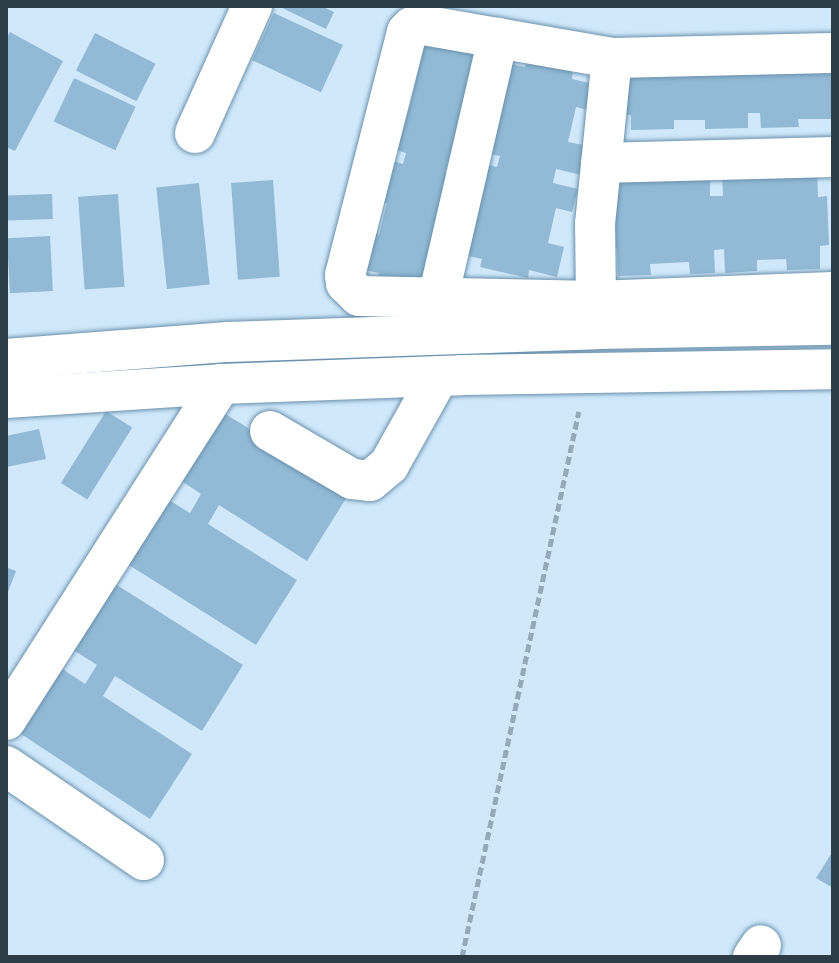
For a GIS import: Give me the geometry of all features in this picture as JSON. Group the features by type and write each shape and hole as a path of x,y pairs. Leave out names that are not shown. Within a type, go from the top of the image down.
{"street":[{"path":"195,133 252,6"},
{"path":"833,53 612,58 418,24 407,32 345,275 346,283 359,296 438,298 596,315 833,325"},
{"path":"438,298 498,38"},
{"path":"596,315 595,224 612,58"},
{"path":"601,163 833,157"},
{"path":"6,359 596,315 833,292"},
{"path":"6,398 221,384 588,370 833,369"},
{"path":"270,431 352,479 370,481 389,465 439,376"},
{"path":"6,720 221,384"},
{"path":"6,766 144,860"}],"path":[{"path":"462,957 588,370"}],"building":[{"path":"278,6 321,6 334,12 326,29"},
{"path":"274,13 343,45 321,92 252,60"},
{"path":"10,32 63,61 15,151 6,147 6,39"},
{"path":"95,33 156,64 137,101 76,70"},
{"path":"419,39 491,57 465,166 448,162 445,173 462,178 436,287 376,283 379,273 364,270 372,233 379,235 387,203 380,202 390,160 403,164 406,153 392,149 402,109 409,110 416,80 410,78"},
{"path":"833,57 833,119 798,119 799,127 761,128 760,113 748,113 748,128 705,129 705,120 674,120 674,129 631,130 631,115 621,115 620,77"},
{"path":"527,58 573,70 572,79 602,86 596,112 576,107 568,142 588,146 581,175 556,169 553,183 578,189 572,212 556,208 548,243 564,247 557,277 529,270 528,278 480,267 482,259 451,252 473,161 497,167 500,156 475,151 496,61 525,67"},
{"path":"74,78 136,107 115,150 54,122"},
{"path":"817,169 818,197 827,196 829,245 820,246 820,269 787,270 786,259 757,260 757,271 725,273 724,249 714,250 715,273 690,274 689,262 650,264 651,275 618,276 617,248 608,249 614,174 710,170 710,196 723,196 722,172"},
{"path":"273,180 280,277 238,280 231,183"},
{"path":"199,183 210,284 167,289 156,187"},
{"path":"52,194 53,219 7,221 6,196"},
{"path":"118,194 124,287 85,290 78,197"},
{"path":"50,236 53,291 10,293 7,238"},
{"path":"216,408 350,492 307,561 219,505 208,524 297,580 256,645 121,560 161,495 190,513 201,494 174,476"},
{"path":"106,411 132,427 87,500 61,483"},
{"path":"39,429 46,459 6,467 6,436"},
{"path":"6,567 16,571 6,597"},
{"path":"109,580 243,665 202,731 115,676 103,696 192,754 150,819 12,728 55,664 85,684 97,665 67,646"},
{"path":"833,851 833,888 816,878"}]}
